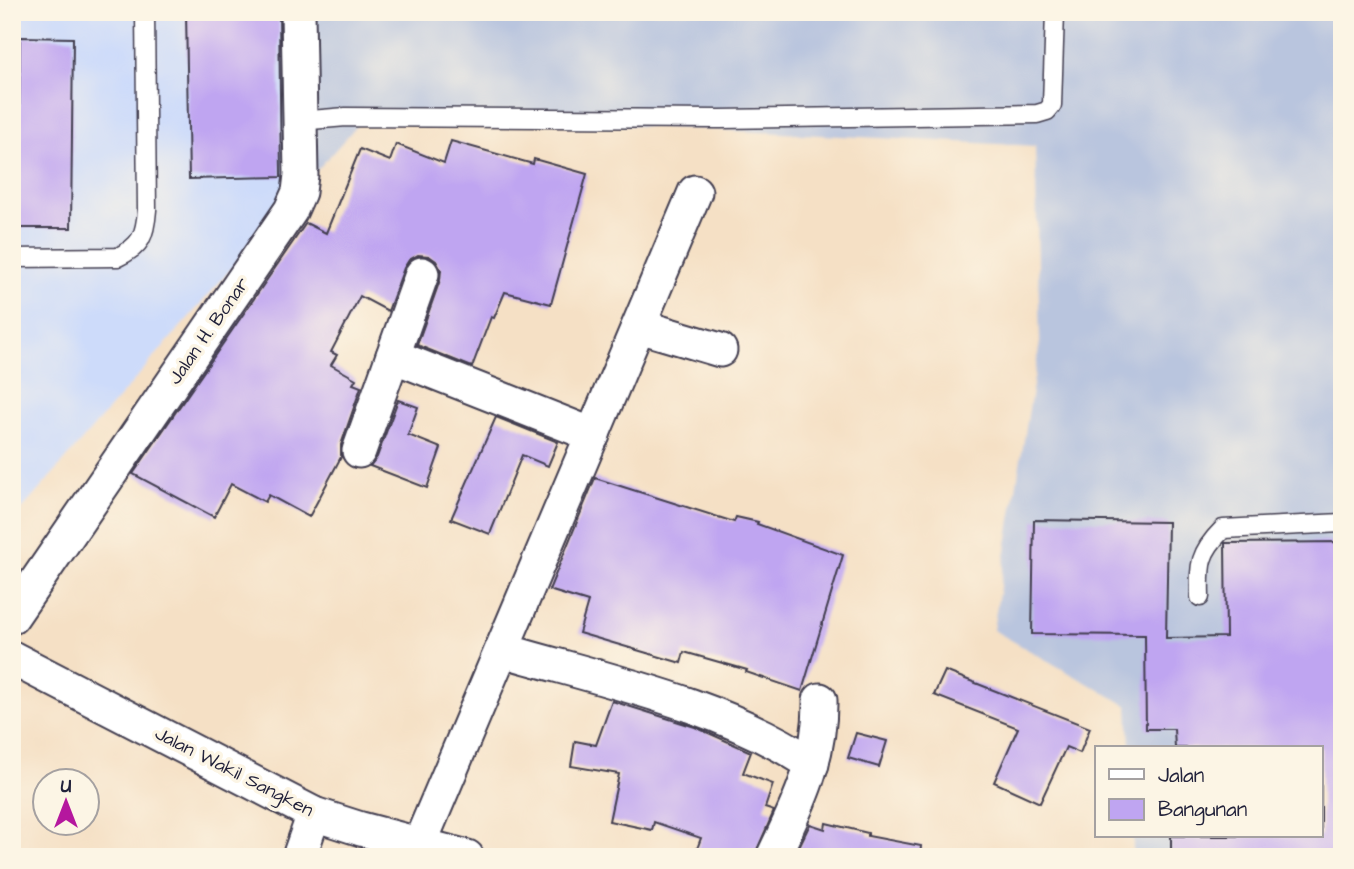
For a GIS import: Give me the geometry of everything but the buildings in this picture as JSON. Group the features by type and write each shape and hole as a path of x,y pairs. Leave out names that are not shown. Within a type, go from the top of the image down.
{"street":[{"name":"Jalan H. Bonar","path":"12,617 291,210 299,192 301,175 298,12"},
{"path":"419,845 695,192"},
{"path":"359,450 422,274"},
{"path":"639,326 720,350"},
{"path":"393,356 593,435"},
{"path":"502,650 662,696 750,729 812,764"},
{"name":"Jalan Wakil Sangken","path":"12,658 314,814 467,857"},
{"path":"773,857 796,809 812,764 818,742 820,700"},
{"path":"299,857 314,814"}],"lane":[{"path":"12,258 118,257 134,250 142,237 146,227 147,210 145,12"},
{"path":"299,121 346,117 720,120 1037,114 1047,111 1052,105 1055,12"},
{"path":"1200,597 1199,564 1208,545 1223,529 1342,523"}],"shaded area":[{"path":"12,12 309,12 310,178 12,521"},
{"path":"309,12 1342,12 1342,857 1133,857 1133,838 1322,838 1322,746 1130,746 1128,706 993,630 1040,342 1035,146 369,112 310,178"}]}
